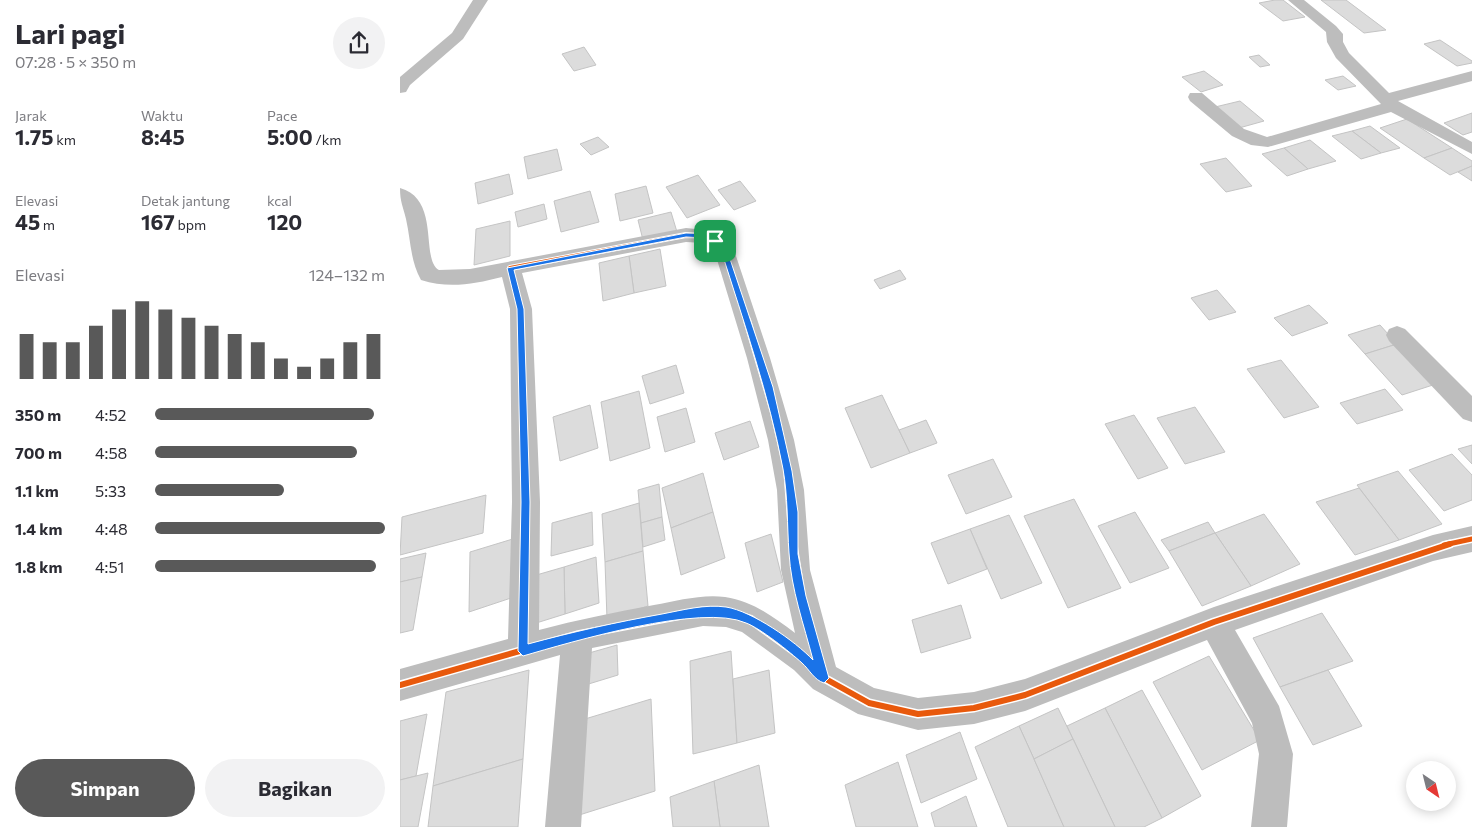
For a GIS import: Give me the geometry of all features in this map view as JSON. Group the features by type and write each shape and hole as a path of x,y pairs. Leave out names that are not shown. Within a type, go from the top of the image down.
{"street":[{"path":"400,88 404,82 458,36 475,6 481,0"},
{"path":"1295,0 1331,29 1335,34 1335,42 1342,55 1389,102 1472,149"},
{"path":"1196,97 1242,136 1255,142 1268,142 1472,76"},
{"path":"400,194 407,197 416,218 422,261 430,275 440,278 459,277 686,235 708,236 724,250 769,387 780,432 793,512 794,554 801,596 824,678"},
{"path":"510,268 521,309 526,502 523,651"},
{"path":"1397,335 1472,412"},
{"path":"400,685 577,635 703,611 726,612 750,619 806,659 824,678 869,703 918,714 974,708 1025,695 1214,622 1433,548 1472,539"},
{"path":"1214,622 1267,718 1276,754 1269,827"},
{"path":"563,827 577,635"}],"building":[{"path":"1283,0 1305,17 1283,21 1259,3"},
{"path":"1321,0 1346,0 1386,30 1364,33"},
{"path":"1440,40 1472,61 1472,63 1457,66 1424,44"},
{"path":"584,47 596,65 574,71 562,54"},
{"path":"1259,55 1270,65 1260,67 1249,57"},
{"path":"1204,71 1223,85 1201,92 1182,77"},
{"path":"1343,76 1356,86 1338,90 1325,80"},
{"path":"1240,101 1264,121 1239,128 1215,107"},
{"path":"1472,113 1472,132 1463,135 1444,123"},
{"path":"1407,119 1452,148 1424,158 1380,128"},
{"path":"1370,126 1400,148 1381,153 1352,131"},
{"path":"1352,131 1381,153 1361,159 1332,136"},
{"path":"598,137 609,147 591,155 580,144"},
{"path":"1310,140 1336,161 1308,169 1284,148"},
{"path":"1284,148 1308,169 1287,176 1262,154"},
{"path":"1452,148 1472,161 1472,166 1450,175 1424,158"},
{"path":"557,149 562,170 528,179 524,157"},
{"path":"1226,158 1252,186 1226,192 1200,164"},
{"path":"1472,166 1472,181 1458,172"},
{"path":"509,174 513,194 478,204 475,183"},
{"path":"698,175 720,205 687,218 666,187"},
{"path":"740,181 756,201 734,210 718,190"},
{"path":"646,186 653,213 620,221 615,194"},
{"path":"590,191 599,222 561,232 554,201"},
{"path":"544,204 547,219 518,227 515,212"},
{"path":"671,212 677,232 643,240 638,220"},
{"path":"510,221 510,256 474,265 476,229"},
{"path":"660,249 666,286 634,293 629,256"},
{"path":"629,256 634,293 603,301 599,263"},
{"path":"900,270 906,279 880,289 874,280"},
{"path":"1217,290 1236,312 1209,320 1191,298"},
{"path":"1309,305 1328,323 1292,336 1274,318"},
{"path":"1380,325 1397,344 1365,354 1348,335"},
{"path":"1397,344 1436,384 1402,395 1365,354"},
{"path":"1281,360 1319,407 1284,418 1247,369"},
{"path":"676,365 684,393 650,404 642,376"},
{"path":"1385,389 1403,410 1357,424 1340,403"},
{"path":"639,391 650,448 610,461 601,402"},
{"path":"882,395 910,453 871,468 845,408"},
{"path":"590,405 598,448 560,461 553,417"},
{"path":"1195,407 1225,452 1185,464 1157,418"},
{"path":"686,408 695,442 665,452 657,417"},
{"path":"1134,415 1168,468 1138,479 1105,424"},
{"path":"926,420 937,443 910,453 899,430"},
{"path":"750,421 759,447 724,460 715,433"},
{"path":"1472,445 1472,464 1458,449"},
{"path":"1452,454 1472,475 1472,500 1444,511 1409,470"},
{"path":"993,459 1012,497 966,514 948,475"},
{"path":"1398,471 1442,524 1399,540 1357,485"},
{"path":"703,473 713,512 671,528 662,488"},
{"path":"659,484 662,517 641,523 638,490"},
{"path":"1359,488 1399,540 1355,555 1316,502"},
{"path":"486,495 483,533 400,555 402,517"},
{"path":"1074,499 1121,588 1068,608 1024,516"},
{"path":"639,503 643,551 605,562 602,514"},
{"path":"592,512 593,545 551,556 552,523"},
{"path":"713,512 725,558 681,575 671,528"},
{"path":"1135,512 1169,568 1130,583 1098,526"},
{"path":"1264,514 1300,564 1251,586 1215,533"},
{"path":"1009,515 1042,583 1001,599 970,529"},
{"path":"662,517 665,540 643,547 641,523"},
{"path":"1208,522 1215,533 1169,551 1161,540"},
{"path":"970,529 987,569 948,584 931,543"},
{"path":"1215,533 1251,586 1202,606 1169,551"},
{"path":"771,534 783,582 757,592 745,543"},
{"path":"516,538 517,596 469,612 470,552"},
{"path":"643,551 648,606 607,619 605,562"},
{"path":"426,553 422,577 400,582 400,559"},
{"path":"596,557 599,603 565,614 564,567"},
{"path":"564,567 565,614 533,624 533,576"},
{"path":"422,577 413,630 400,633 400,582"},
{"path":"961,605 971,638 921,653 912,620"},
{"path":"1322,613 1353,661 1280,687 1253,638"},
{"path":"617,645 618,675 582,686 582,655"},
{"path":"731,651 737,743 693,754 690,661"},
{"path":"1209,656 1260,740 1202,770 1153,682"},
{"path":"529,670 523,759 433,786 446,692"},
{"path":"769,670 775,733 737,743 733,679"},
{"path":"1328,670 1362,726 1313,745 1280,687"},
{"path":"1142,690 1201,796 1162,818 1105,708"},
{"path":"651,699 655,791 573,817 575,722"},
{"path":"1058,708 1073,739 1034,759 1019,726"},
{"path":"1105,708 1162,818 1144,827 1115,827 1067,726"},
{"path":"427,714 416,776 400,780 400,721"},
{"path":"1019,726 1064,827 1008,827 975,747"},
{"path":"960,732 977,779 921,803 906,755"},
{"path":"1073,739 1115,827 1064,827 1034,759"},
{"path":"523,759 518,827 428,827 433,786"},
{"path":"898,762 918,827 856,827 845,785"},
{"path":"759,765 769,827 720,827 714,781"},
{"path":"428,773 418,827 400,827 400,780"},
{"path":"714,781 720,827 673,827 670,797"},
{"path":"966,796 977,827 935,827 931,813"}],"cycle path":[{"path":"510,268 686,235 708,236 724,250 758,358 781,440 789,479 796,570 806,616 823,676"},
{"path":"400,685 577,635 703,611 726,612 750,619 805,659 824,678 869,703 918,714 974,708 1025,695 1214,622 1433,548 1472,539"}],"route":[{"path":"686,235 708,236 715,241 724,250 769,387 788,471 793,512 794,554 801,596 824,678 806,659 750,619 726,612 703,611 652,620 577,635 523,651 526,502 523,470 521,309 510,268 686,235"}]}
